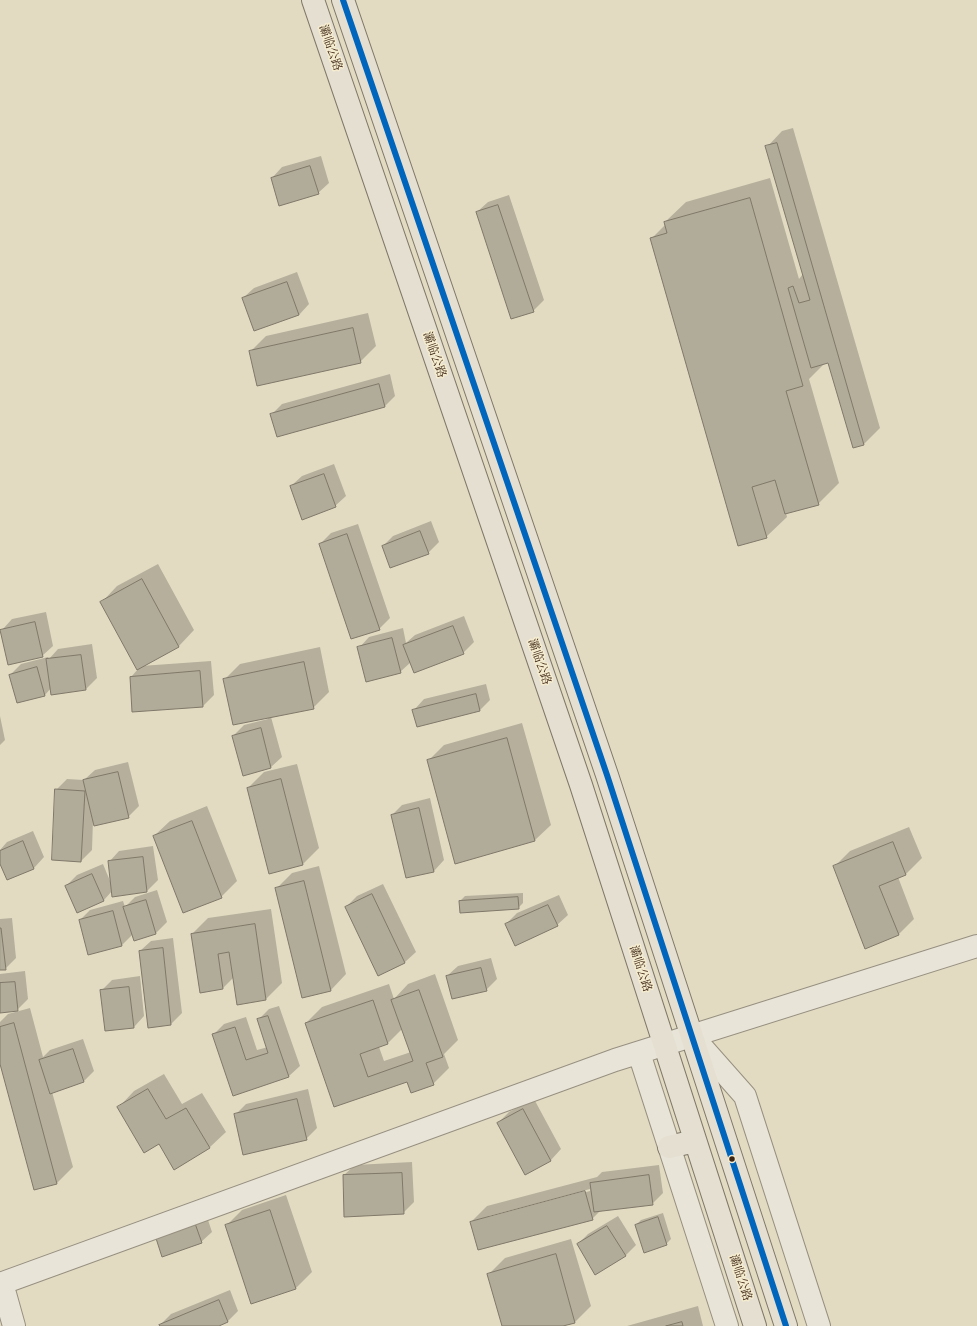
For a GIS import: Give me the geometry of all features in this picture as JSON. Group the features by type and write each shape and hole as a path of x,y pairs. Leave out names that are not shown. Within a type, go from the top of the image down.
{"main road":[{"name":"灞临公路","path":"313,0 581,785 755,1326"},
{"path":"343,0 607,775 786,1326"},
{"path":"669,1147 696,1141"}],"street":[{"path":"14,1326 1,1283 639,1053 977,946"},
{"path":"692,1036 745,1096 818,1326"},
{"path":"639,1053 727,1326"}],"building":[{"path":"777,143 864,445 853,448 828,363 811,368 788,288 793,286 799,303 810,300 765,146"},
{"path":"310,166 319,194 279,206 271,178"},
{"path":"750,198 803,386 786,391 819,505 785,514 775,480 752,487 767,538 738,546 650,238 667,233 664,222"},
{"path":"498,205 534,312 511,319 476,212"},
{"path":"287,282 299,315 254,331 242,298"},
{"path":"353,328 361,363 257,386 249,351"},
{"path":"379,384 385,407 277,437 270,414"},
{"path":"324,474 336,507 302,520 290,486"},
{"path":"420,531 429,554 390,568 382,546"},
{"path":"347,534 380,630 351,639 319,544"},
{"path":"142,579 179,647 137,670 100,602"},
{"path":"35,622 43,657 8,665 0,630"},
{"path":"453,626 464,654 414,673 403,645"},
{"path":"392,638 401,673 366,682 357,647"},
{"path":"81,655 86,690 51,695 46,659"},
{"path":"304,662 314,709 233,725 223,679"},
{"path":"37,667 45,696 17,703 9,675"},
{"path":"200,671 203,707 132,712 130,677"},
{"path":"476,694 480,711 417,727 412,710"},
{"path":"261,728 271,768 243,776 232,736"},
{"path":"507,738 535,841 455,864 427,760"},
{"path":"118,772 129,818 94,826 83,780"},
{"path":"281,779 303,865 269,874 247,788"},
{"path":"55,789 85,791 81,862 52,860"},
{"path":"419,808 434,872 406,878 391,815"},
{"path":"192,821 222,898 183,913 153,836"},
{"path":"23,841 34,869 7,880 0,864 0,851"},
{"path":"893,842 906,875 879,886 899,935 865,949 833,866"},
{"path":"143,857 147,892 112,897 108,861"},
{"path":"92,874 104,901 77,913 65,886"},
{"path":"304,881 331,991 302,998 275,888"},
{"path":"372,894 405,963 378,976 345,907"},
{"path":"518,897 519,909 460,913 459,901"},
{"path":"146,900 156,934 134,941 123,907"},
{"path":"548,905 558,926 515,946 505,924"},
{"path":"113,911 122,946 88,955 79,920"},
{"path":"255,924 266,1000 237,1005 229,952 218,954 223,989 200,993 191,934"},
{"path":"1,928 6,970 0,970"},
{"path":"163,948 171,1025 148,1028 139,951"},
{"path":"481,968 487,991 452,999 446,976"},
{"path":"15,982 18,1011 0,1013 0,983"},
{"path":"129,987 134,1028 105,1031 100,990"},
{"path":"419,990 443,1057 426,1063 434,1085 411,1093 407,1082 334,1107 305,1023 373,1000 388,1044 360,1054 368,1077 413,1061 391,1000"},
{"path":"268,1016 289,1077 233,1096 212,1034 235,1027 246,1060 268,1053 257,1019"},
{"path":"14,1023 57,1184 34,1190 0,1064 0,1027"},
{"path":"73,1049 84,1082 50,1094 39,1060"},
{"path":"148,1089 166,1119 186,1108 210,1148 174,1170 159,1144 144,1153 117,1107"},
{"path":"297,1099 307,1140 243,1155 234,1114"},
{"path":"523,1109 551,1161 525,1175 497,1123"},
{"path":"402,1173 404,1214 344,1217 343,1175"},
{"path":"649,1175 653,1205 594,1212 590,1183"},
{"path":"585,1191 593,1220 478,1250 470,1222"},
{"path":"270,1210 296,1289 251,1304 225,1225"},
{"path":"192,1215 202,1243 162,1257 153,1229"},
{"path":"658,1217 667,1245 644,1253 635,1225"},
{"path":"607,1226 626,1256 595,1275 577,1244"},
{"path":"556,1254 575,1323 563,1326 502,1326 487,1274"},
{"path":"219,1300 228,1322 219,1326 159,1325"},
{"path":"682,1322 683,1326 666,1326"}],"transit line":[{"path":"343,0 607,775 786,1326"}]}
